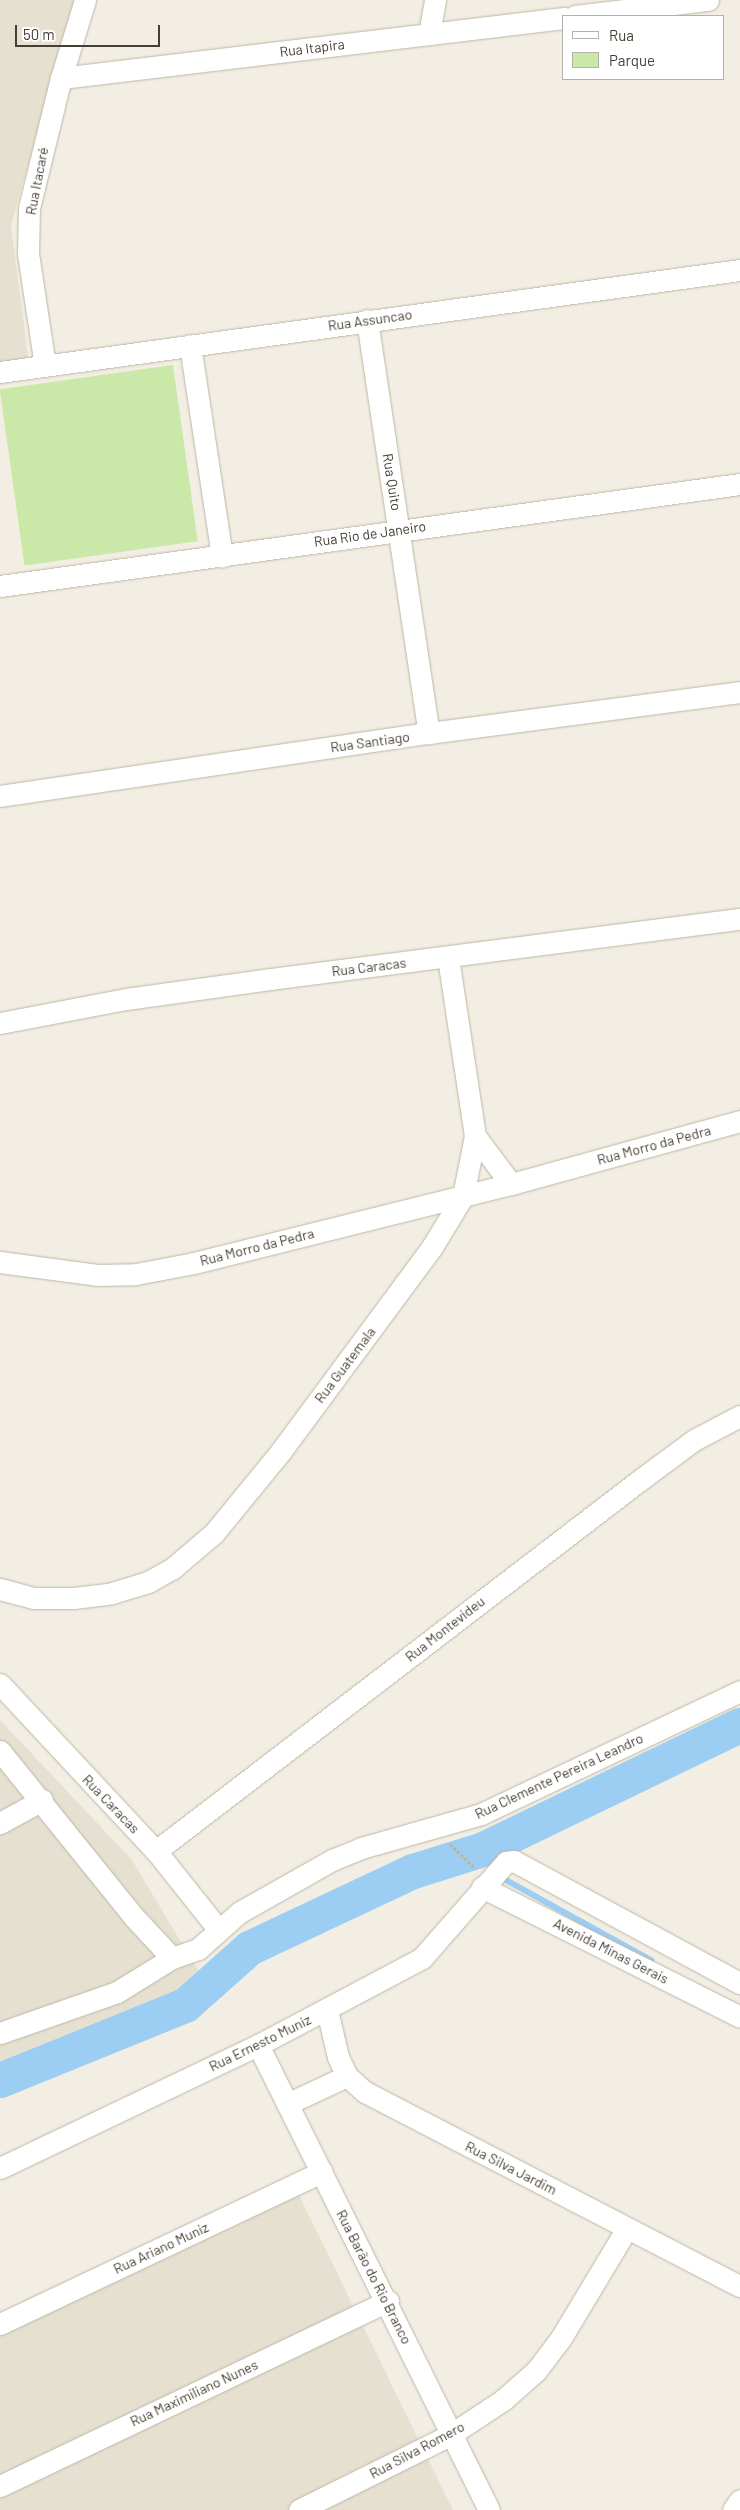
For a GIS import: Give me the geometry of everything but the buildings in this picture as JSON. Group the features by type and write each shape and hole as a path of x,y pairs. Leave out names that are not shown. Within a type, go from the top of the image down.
{"street":[{"name":"Rua Itacaré","path":"45,366 28,254 29,208 61,78 85,0"},
{"path":"429,34 435,0"},
{"path":"583,15 708,0"},
{"name":"Rua Itapira","path":"61,78 562,18"},
{"name":"Rua Assuncao","path":"0,372 740,270"},
{"name":"Rua Quito","path":"367,320 430,733"},
{"path":"190,345 222,557"},
{"name":"Rua Rio de Janeiro","path":"0,586 222,557 399,530 740,484"},
{"name":"Rua Santiago","path":"0,796 430,733 740,692"},
{"name":"Rua Caracas","path":"0,1023 126,999 740,919"},
{"name":"Rua Guatemala","path":"0,1589 34,1598 74,1598 112,1593 148,1582 173,1568 214,1533 281,1450 432,1248 463,1196 475,1136 448,958"},
{"name":"Rua Morro da Pedra","path":"0,1262 98,1275 136,1274 194,1263 510,1184 740,1121"},
{"path":"475,1136 510,1184"},
{"name":"Rua Montevideu","path":"156,1851 640,1480 694,1440 740,1416"},
{"name":"Rua Caracas","path":"0,1684 156,1851 218,1929"},
{"name":"Rua Clemente Pereira Leandro","path":"0,2032 117,1992 172,1958 198,1949 218,1929 289,1882 332,1860 361,1848 480,1814 740,1692"},
{"path":"0,1750 42,1800 133,1916 172,1958"},
{"path":"0,1822 42,1800"},
{"name":"Rua Ernesto Muniz","path":"0,2168 258,2045 422,1958 450,1930 484,1879 506,1862 514,1861 740,1983"},
{"name":"Avenida Minas Gerais","path":"484,1879 740,2016"},
{"name":"Rua Silva Jardim","path":"327,2010 330,2033 347,2076 365,2092 740,2286"},
{"name":"Rua Barão do Rio Branco","path":"258,2045 388,2301 450,2435 489,2510"},
{"path":"287,2104 347,2076"},
{"name":"Rua Ariano Muniz","path":"0,2324 322,2172"},
{"name":"Rua Silva Romero","path":"299,2510 450,2435 503,2400 536,2371 561,2338 627,2228"},
{"name":"Rua Maximiliano Nunes","path":"0,2486 388,2301"},
{"path":"733,2510 740,2500"}],"path":[{"path":"448,1842 484,1879"}],"shaded area":[{"path":"0,0 74,0 11,226 31,379 0,384"},
{"path":"0,1720 132,1860 205,1982 0,2080"},
{"path":"296,2189 453,2510 0,2510 0,2331"}],"green space":[{"path":"173,365 198,541 24,566 0,389"}],"waterway":[{"path":"0,2080 185,2005 249,1948 413,1871 483,1849 740,1725"},
{"path":"483,1849 494,1868"},
{"path":"499,1876 651,1960"}]}
